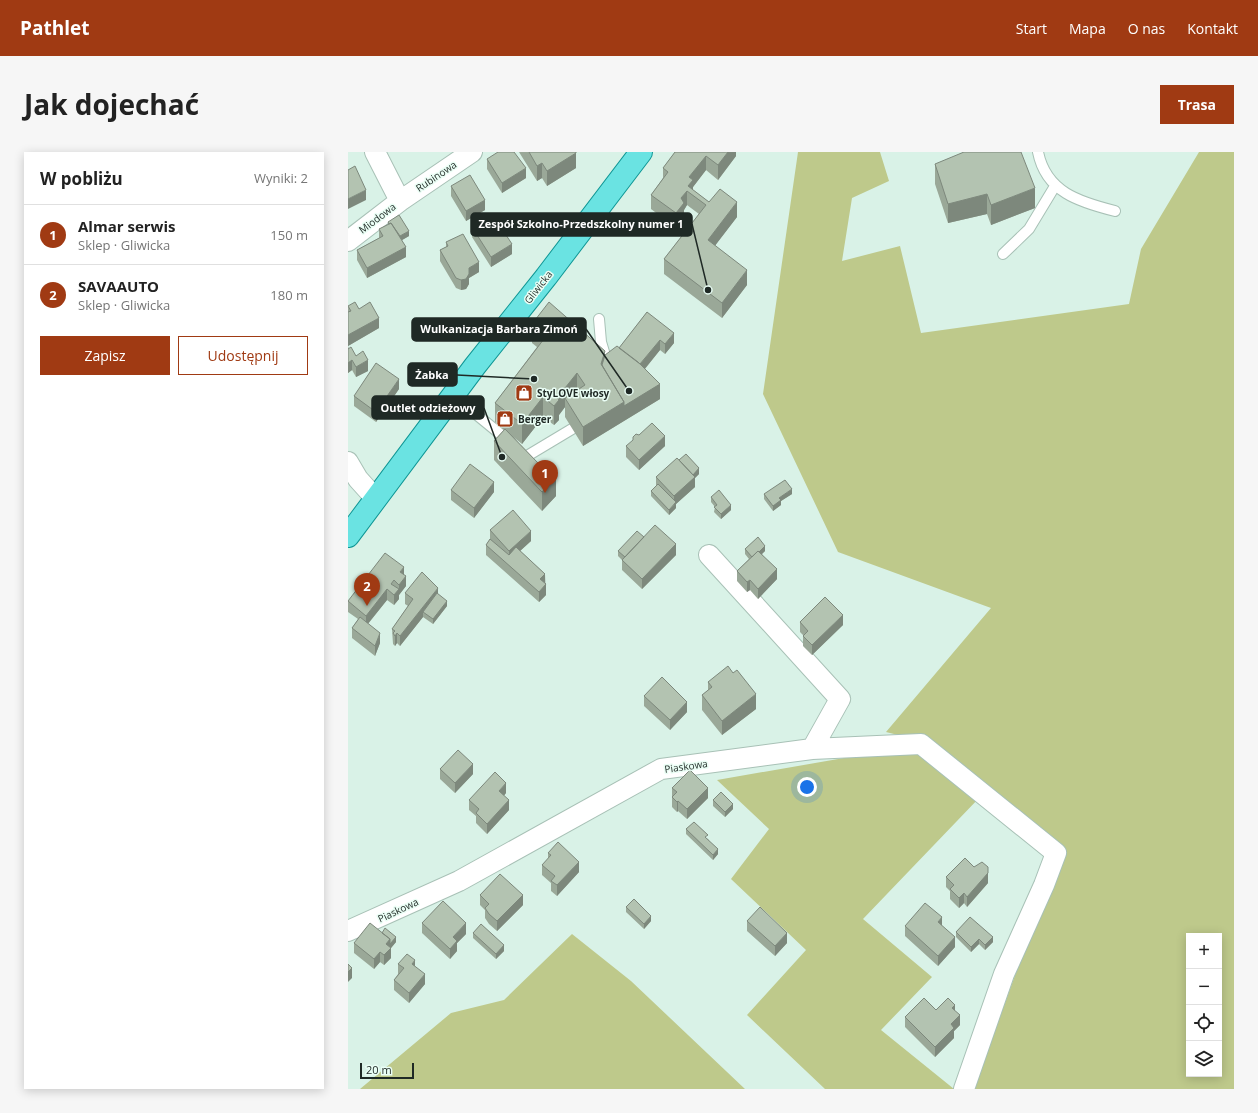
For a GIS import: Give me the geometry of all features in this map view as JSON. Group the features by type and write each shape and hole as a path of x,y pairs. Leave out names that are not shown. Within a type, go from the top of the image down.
{"main road":[{"name":"Gliwicka","path":"348,536 475,366 546,277 641,152"}],"street":[{"name":"Miodowa","path":"348,240 400,201 375,152"},
{"name":"Rubinowa","path":"400,201 472,152"},
{"path":"348,462 358,479 376,499"},
{"path":"709,555 840,699 812,749"},
{"name":"Piaskowa","path":"348,932 459,882 661,769 812,749 921,744 1056,853 1044,885 1004,974 964,1089"}],"lane":[{"path":"1038,152 1041,166 1047,178 1055,186 1071,196 1094,206 1115,211"},
{"path":"1003,254 1029,229 1055,186"},
{"path":"599,319 601,342 610,366"},
{"path":"471,410 538,465"},
{"path":"522,451 572,429"}],"green space":[{"path":"798,152 880,152 889,181 852,198 842,261 900,246 921,333 1129,304 1141,249 1199,152 1234,152 1234,1089 974,1089 1062,845 934,744 886,732 991,608 838,552 763,394"},
{"path":"867,754 923,755 980,797 863,919 932,977 881,1030 954,1089 825,1089 747,1015 806,950 731,879 769,829 717,780"},
{"path":"572,934 631,981 745,1089 360,1089 451,1013 504,1000"}],"building":[{"path":"498,152 514,152 526,168 502,183 487,159"},
{"path":"529,152 576,153 547,171 542,163 537,166"},
{"path":"675,152 728,152 718,165 706,156 689,177 693,180 688,186 709,202 720,189 737,202 708,240 747,270 722,303 664,259 706,205 687,191 681,198 684,203 676,213 651,195 668,172 663,168"},
{"path":"964,152 1021,152 1035,188 991,205 987,194 948,204 935,164"},
{"path":"355,166 366,190 348,199 348,170"},
{"path":"470,175 485,200 466,211 451,186"},
{"path":"492,214 512,244 491,257 472,227"},
{"path":"399,215 409,231 400,236 391,223 389,224 388,222"},
{"path":"391,223 406,247 367,268 357,250 383,236 379,229"},
{"path":"463,234 479,262 469,268 469,274 466,279 461,280 456,278 440,250 448,246 446,242"},
{"path":"355,302 359,309 370,302 379,318 348,335 348,312 351,311 348,306"},
{"path":"549,302 605,351 601,364 624,402 583,427 565,398 585,385 577,373 557,398 559,400 554,406 543,397 522,424 495,403 547,335 532,324"},
{"path":"647,312 674,333 665,344 660,340 640,364 619,348"},
{"path":"617,346 638,362 660,384 624,406 624,402 602,365 605,355"},
{"path":"351,347 356,356 363,351 368,360 356,367 352,360 348,363 348,349"},
{"path":"376,363 399,379 376,412 354,396"},
{"path":"652,423 665,436 639,460 626,446 633,440 633,437 636,434 639,435"},
{"path":"505,429 539,464 541,462 556,477 542,492 494,441"},
{"path":"686,454 699,468 693,475 679,460"},
{"path":"677,458 695,477 674,496 656,477"},
{"path":"470,464 494,482 474,508 451,490"},
{"path":"785,480 792,489 779,498 781,500 773,506 764,494"},
{"path":"658,484 676,502 669,510 651,491"},
{"path":"719,490 731,505 721,514 714,507 717,505 711,497"},
{"path":"513,510 531,531 509,551 490,530"},
{"path":"655,525 676,544 642,579 622,560"},
{"path":"637,531 644,537 625,557 618,551"},
{"path":"758,537 765,546 752,557 745,549"},
{"path":"490,539 509,555 516,547 545,574 540,579 546,584 539,592 486,545"},
{"path":"758,551 777,569 758,589 750,580 747,582 737,571"},
{"path":"385,553 404,567 400,572 406,576 399,585 394,580 391,584 399,589 394,595 387,589 366,616 348,601"},
{"path":"422,572 438,588 400,636 397,633 395,636 393,633 395,631 392,629 413,599 405,593"},
{"path":"437,593 447,601 433,619 423,612"},
{"path":"825,597 843,615 812,645 803,636 808,631 800,622"},
{"path":"360,617 380,633 375,646 352,628"},
{"path":"728,666 733,673 737,670 756,694 722,721 702,695 712,687 708,682"},
{"path":"662,677 687,702 670,720 644,696"},
{"path":"458,750 473,764 455,783 440,769"},
{"path":"690,770 708,788 687,809 672,797 677,792 672,788"},
{"path":"495,772 506,783 499,791 509,800 487,824 476,813 479,809 469,800"},
{"path":"721,792 733,804 725,812 713,800"},
{"path":"694,822 708,835 705,837 718,849 713,855 686,829"},
{"path":"558,842 579,862 557,885 551,881 555,876 542,865 551,855 548,853"},
{"path":"965,858 974,867 982,862 988,867 988,873 967,897 964,893 959,898 950,889 954,885 946,877"},
{"path":"500,874 523,895 497,921 485,908 489,904 480,895"},
{"path":"634,899 651,916 644,924 626,907"},
{"path":"443,901 466,923 453,937 457,941 450,949 422,923"},
{"path":"925,903 942,917 938,922 955,937 938,956 905,926"},
{"path":"760,907 787,933 775,946 747,921"},
{"path":"970,917 993,937 985,945 979,939 971,947 956,932"},
{"path":"370,923 390,939 386,944 391,948 384,955 380,952 374,959 354,943"},
{"path":"481,924 504,945 496,954 473,933"},
{"path":"385,928 396,937 390,944 390,939 382,933"},
{"path":"407,954 415,960 412,964 425,974 409,993 394,980 404,968 398,964"},
{"path":"348,964 352,968 348,972"},
{"path":"924,998 936,1010 948,998 955,1005 952,1008 960,1015 951,1024 954,1028 935,1047 905,1017"}],"place":[{"name":"Zespół Szkolno-Przedszkolny numer 1","path":"708,290"},
{"name":"Żabka","path":"534,379"},
{"name":"Wulkanizacja Barbara Zimoń","path":"629,391"},
{"name":"StyLOVE włosy","path":"524,393"},
{"name":"Berger","path":"505,419"},
{"name":"Outlet odzieżowy","path":"502,457"},
{"name":"Almar serwis","path":"545,493"},
{"name":"SAVAAUTO","path":"367,606"}]}
